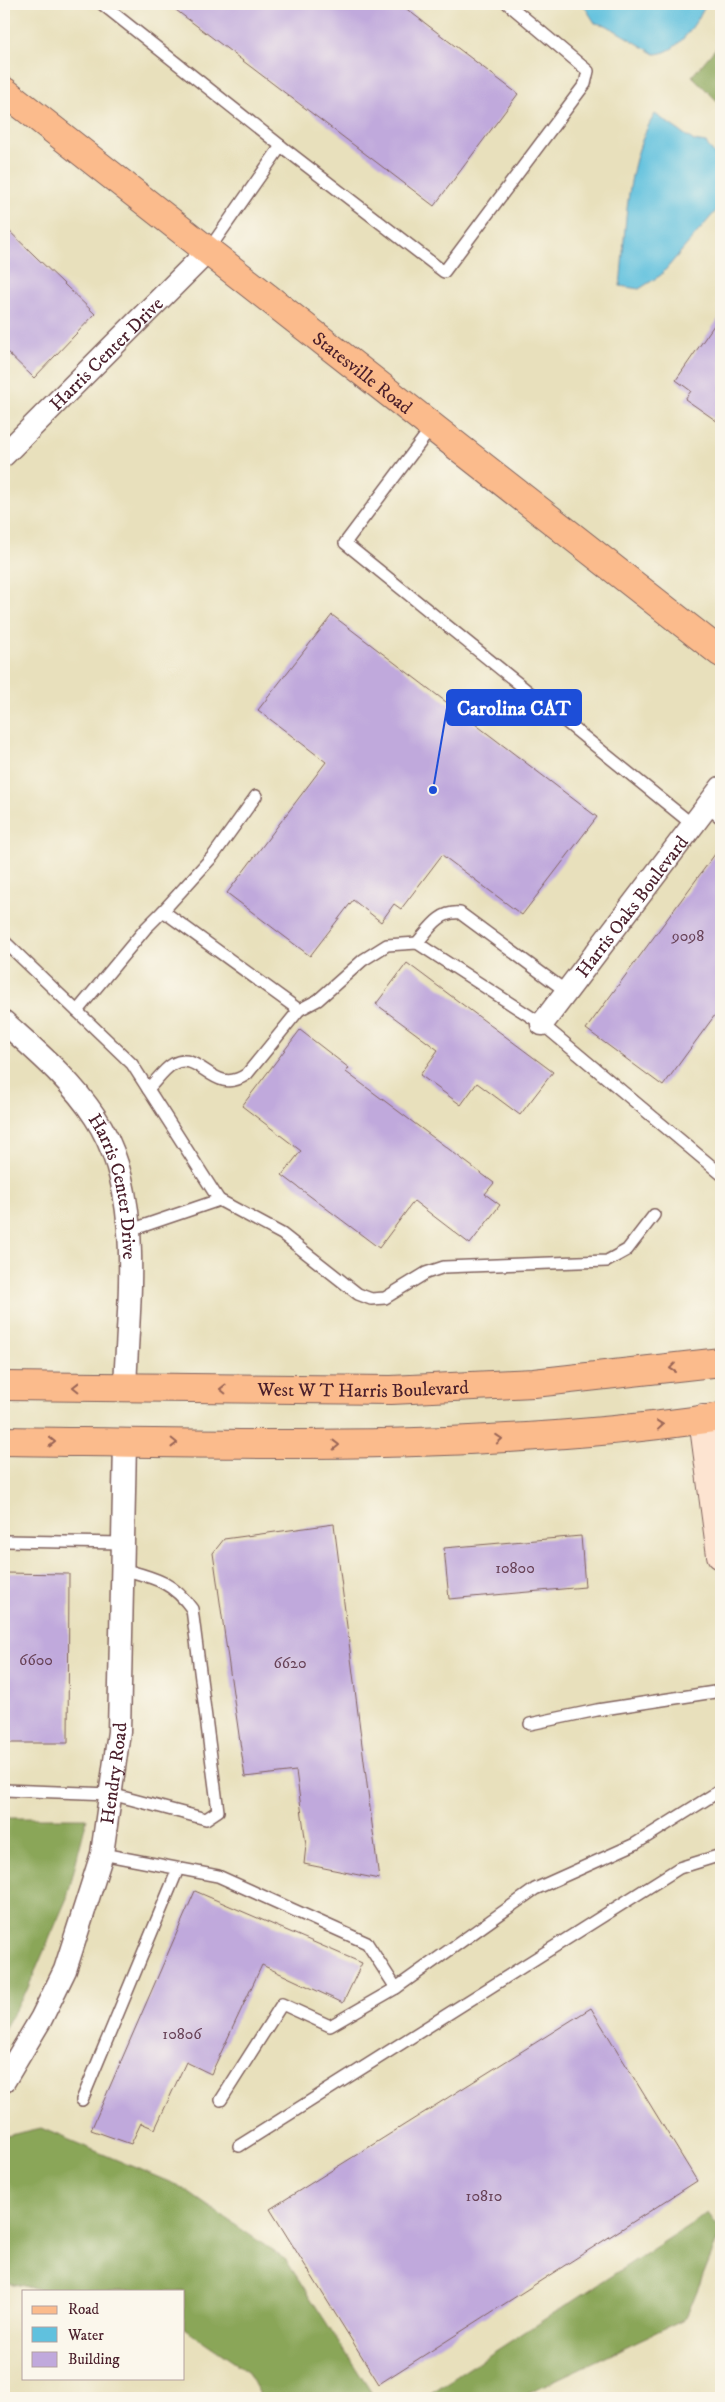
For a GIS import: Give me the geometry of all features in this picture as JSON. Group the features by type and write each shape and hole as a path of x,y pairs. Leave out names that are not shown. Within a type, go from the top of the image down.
{"main road":[{"name":"Statesville Road","path":"4,91 721,654"},
{"name":"West W T Harris Boulevard","path":"4,1386 330,1390 462,1387 605,1376 721,1362"},
{"path":"721,1399 712,1418 721,1554"},
{"path":"4,1441 320,1445 438,1443 547,1436 712,1418"}],"street":[{"name":"Harris Center Drive","path":"4,455 207,252"},
{"name":"Harris Oaks Boulevard","path":"542,1024 693,825 714,812 721,788"},
{"name":"Harris Center Drive","path":"4,1022 74,1090 96,1118 112,1153 125,1194 128,1231 125,1388"},
{"name":"Hendry Road","path":"4,2081 42,2019 65,1970 102,1854 119,1732 125,1443"}],"lane":[{"path":"102,4 444,272 585,84 587,77 588,71 510,4"},
{"path":"207,252 281,146"},
{"path":"432,427 345,544 693,825"},
{"path":"76,1010 146,928 164,912 213,856 256,796"},
{"path":"164,912 299,1010"},
{"path":"417,943 438,918 450,912 460,913 567,992"},
{"path":"4,941 132,1064 219,1200 282,1234 358,1294 371,1299 385,1298 426,1273 444,1268 607,1261 627,1250 654,1215"},
{"path":"148,1089 172,1065 182,1061 195,1064 217,1080 237,1081 247,1074 299,1010 318,1000 363,960 387,945 417,943 542,1024 721,1174"},
{"path":"128,1231 219,1200"},
{"path":"4,1541 123,1543"},
{"path":"4,1790 111,1794 206,1819 218,1811 192,1609 182,1595 166,1582 122,1569"},
{"path":"530,1724 597,1710 721,1691"},
{"path":"221,2100 282,2004 330,2026 396,1988 535,1889 635,1844 721,1790"},
{"path":"102,1854 218,1876 367,1943 396,1988"},
{"path":"239,2146 679,1868 721,1855"},
{"path":"82,2100 178,1869"}],"green space":[{"path":"721,42 721,105 692,76"},
{"path":"4,1818 87,1818 67,1898 27,1990 4,2029"},
{"path":"41,2128 179,2186 286,2260 375,2398 262,2398 247,2371 185,2329 185,2290 44,2290 4,2282 4,2139 6,2136"},
{"path":"708,2213 721,2231 686,2318 517,2398 423,2398"}],"water":[{"path":"583,4 707,4 680,42 664,52 655,54 606,25 595,23"},
{"path":"655,114 694,141 706,143 721,164 721,205 661,275 639,289 620,286 628,197 638,153 645,133"}],"building":[{"path":"168,4 400,4 518,94 434,206"},
{"path":"4,226 95,314 34,378 4,349"},
{"path":"721,315 721,424 685,399 691,391 676,380"},
{"path":"332,615 597,817 522,915 442,855 401,909 394,904 381,922 353,900 310,956 227,893 326,762 258,710"},
{"path":"721,846 721,1020 715,1015 663,1086 586,1029"},
{"path":"407,963 553,1072 520,1115 477,1083 461,1105 420,1075 438,1050 376,1004"},
{"path":"300,1030 349,1068 346,1072 494,1183 485,1194 500,1205 470,1244 414,1201 379,1248 282,1175 301,1151 242,1106"},
{"path":"334,1524 379,1879 304,1864 306,1845 296,1771 245,1777 213,1553 224,1539"},
{"path":"581,1536 585,1587 449,1599 444,1548"},
{"path":"4,1573 69,1574 68,1743 4,1743"},
{"path":"195,1891 362,1963 343,2003 262,1965 211,2074 186,2062 155,2129 141,2123 131,2144 91,2130"},
{"path":"591,2008 697,2181 379,2384 270,2209"}],"place":[{"name":"Carolina CAT","path":"433,790"}]}
